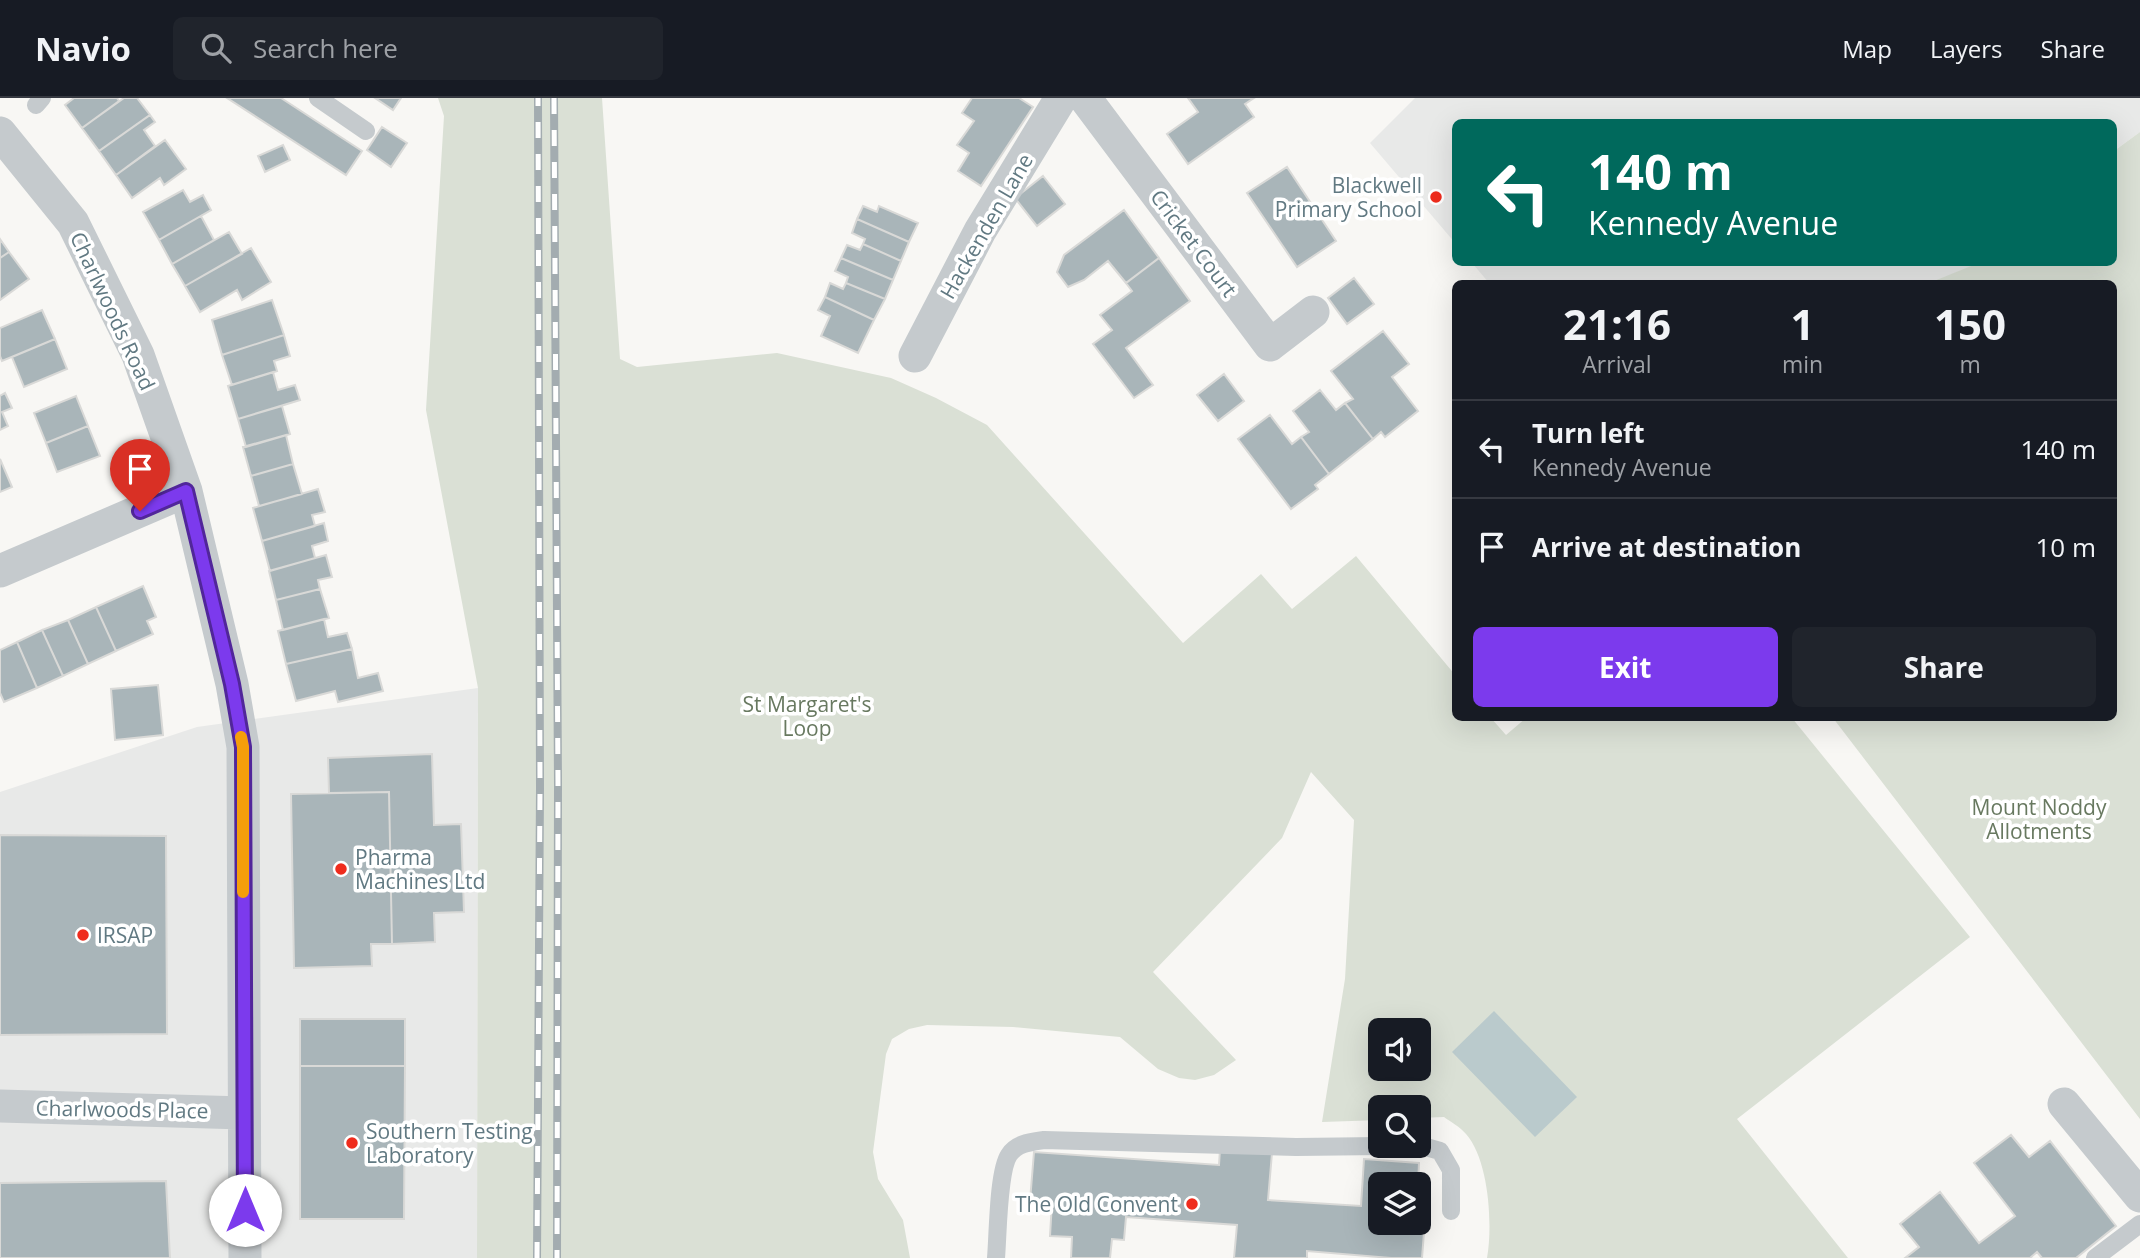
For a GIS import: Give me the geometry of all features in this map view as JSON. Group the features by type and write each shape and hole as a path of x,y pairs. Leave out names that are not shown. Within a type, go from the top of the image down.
{"street":[{"name":"Hackenden Lane","path":"915,356 979,231 1061,98"},
{"name":"Cricket Court","path":"1085,98 1270,345 1312,312"},
{"name":"Charlwoods Road","path":"0,133 73,223 138,355 186,491 232,684 243,747 245,1258"},
{"path":"0,571 186,491"},
{"path":"2064,1104 2140,1196"},
{"name":"Charlwoods Place","path":"0,1106 244,1113"}],"lane":[{"path":"318,98 366,131"},
{"path":"996,1258 1002,1175 1009,1155 1024,1143 1044,1139 1296,1147 1368,1146"},
{"path":"1431,1148 1440,1151 1451,1170 1451,1210"},
{"path":"2095,1258 2140,1224"}],"shaded area":[{"name":"Blackwell Primary School","path":"1415,98 2140,98 2140,132 2117,149 2117,119 1452,119 1452,239 1370,143"},
{"path":"1475,266 1972,266 1938,280 1487,280"},
{"path":"478,688 477,1258 0,1258 0,792 197,727"},
{"path":"1494,1011 1577,1097 1535,1137 1452,1052"}],"green space":[{"name":"St Margaret's Loop","path":"438,98 602,98 620,359 637,367 777,353 891,378 936,398 987,425 1183,643 1261,574 1292,609 1356,556 1452,671 1452,721 1494,721 1506,735 1522,721 1794,721 1970,937 1737,1119 1848,1258 1487,1258 1489,1211 1480,1160 1474,1145 1461,1129 1444,1117 1431,1118 1431,1095 1368,1095 1368,1120 1322,1122 1345,979 1354,820 1311,772 1282,838 1153,972 1236,1060 1214,1075 1195,1080 1179,1078 1158,1069 1120,1037 1013,1027 927,1025 909,1029 892,1039 886,1054 873,1152 878,1179 903,1220 910,1258 477,1258 478,688 426,410 444,116"},
{"name":"Mount Noddy Allotments","path":"2140,132 2140,1119 1835,721 2117,721 2117,280 1936,280 1971,266 2117,266 2117,149"}],"building":[{"path":"74,98 117,98 119,101 82,128 65,105"},
{"path":"124,98 137,98 150,115 99,151 82,128"},
{"path":"227,98 281,98 362,151 346,175"},
{"path":"375,98 401,98 393,110"},
{"path":"972,98 1019,98 1033,107 981,186 958,171 969,153 957,145 974,121 962,113"},
{"path":"1188,98 1254,98 1245,104 1254,117 1188,164 1167,134 1198,112"},
{"path":"150,115 155,122 144,130 155,146 116,175 99,151"},
{"path":"382,127 407,143 391,167 367,150"},
{"path":"165,140 186,169 164,185 160,178 132,198 116,175"},
{"path":"283,145 290,160 265,172 258,156"},
{"path":"1287,167 1336,241 1297,267 1247,193"},
{"path":"1043,176 1065,204 1037,226 1015,198"},
{"path":"183,190 190,202 203,195 211,210 159,240 143,212"},
{"path":"863,206 877,212 879,206 918,223 909,242 857,219"},
{"path":"1124,210 1159,258 1126,283 1108,261 1084,280 1068,287 1057,272 1064,255"},
{"path":"201,216 214,240 172,264 159,240"},
{"path":"857,219 909,242 901,261 863,244 865,239 852,233"},
{"path":"229,232 242,254 185,286 172,264"},
{"path":"0,239 9,252 0,258"},
{"path":"863,244 901,261 893,280 841,258 847,245 860,250"},
{"path":"251,248 271,282 242,300 237,290 200,312 185,286"},
{"path":"9,252 29,279 0,300 0,258"},
{"path":"841,258 893,280 885,299 846,283 848,277 835,271"},
{"path":"1159,258 1190,301 1126,348 1153,385 1134,398 1093,344 1112,330 1100,315 1132,291 1126,283"},
{"path":"1354,278 1374,304 1347,324 1328,298"},
{"path":"830,283 843,289 846,283 885,299 874,320 825,297"},
{"path":"825,297 874,320 858,353 821,336 830,316 818,310"},
{"path":"272,300 284,335 222,355 212,320"},
{"path":"42,310 55,339 2,361 0,328"},
{"path":"1383,331 1409,364 1392,377 1418,411 1385,437 1381,432 1373,439 1345,403 1353,399 1331,371"},
{"path":"284,335 290,356 274,361 277,371 232,385 222,355"},
{"path":"55,339 67,369 24,387 12,357"},
{"path":"273,372 278,390 295,385 300,400 238,419 228,386"},
{"path":"1224,374 1244,401 1218,421 1197,395"},
{"path":"1320,390 1336,410 1345,403 1373,439 1329,474 1301,437 1309,432 1293,411"},
{"path":"5,393 12,408 2,412 8,426 0,430 0,396"},
{"path":"76,396 88,426 46,443 34,413"},
{"path":"282,406 290,434 246,447 238,419"},
{"path":"1270,415 1292,444 1301,437 1329,474 1315,485 1318,489 1291,509 1238,439"},
{"path":"88,426 100,456 57,472 46,443"},
{"path":"286,435 293,464 251,476 243,447"},
{"path":"0,459 12,487 0,492"},
{"path":"293,464 302,494 259,506 251,476"},
{"path":"318,489 325,512 312,515 315,526 262,541 253,508"},
{"path":"324,523 328,541 312,546 315,558 270,571 262,541"},
{"path":"326,555 332,577 318,580 320,589 276,600 269,571"},
{"path":"143,586 156,617 147,621 153,634 116,651 96,607"},
{"path":"320,589 329,618 283,630 276,600"},
{"path":"96,607 116,651 88,664 68,620"},
{"path":"324,619 328,637 347,633 352,649 286,664 278,631"},
{"path":"68,620 88,664 63,676 42,630"},
{"path":"42,630 63,676 37,688 17,642"},
{"path":"17,642 37,688 4,702 0,693 0,650"},
{"path":"352,649 358,678 378,673 383,691 338,702 335,691 296,701 286,664"},
{"path":"158,685 163,735 115,740 111,689"},
{"path":"432,754 434,825 461,824 464,912 434,913 435,942 392,944 389,792 329,793 328,758"},
{"name":"Pharma Machines Ltd","path":"389,792 392,944 371,944 372,966 294,968 291,794"},
{"name":"IRSAP","path":"0,835 166,836 167,1034 0,1035"},
{"path":"300,1019 405,1019 405,1066 300,1066"},
{"name":"Southern Testing Laboratory","path":"300,1066 405,1066 404,1219 300,1219"},
{"path":"2011,1135 2029,1157 2050,1141 2116,1226 2076,1258 2042,1258 2037,1252 2030,1258 1905,1258 1919,1247 1900,1224 1940,1192 1979,1243 2015,1216 1974,1163"},
{"name":"The Old Convent","path":"1220,1149 1272,1153 1268,1200 1361,1206 1364,1159 1419,1163 1419,1172 1368,1172 1368,1235 1424,1235 1422,1258 1307,1251 1307,1258 1234,1258 1237,1225 1126,1217 1124,1240 1112,1239 1110,1258 1071,1258 1072,1237 1050,1236 1052,1202 1030,1201 1034,1152 1219,1165"},
{"path":"166,1181 170,1258 0,1258 0,1183"}],"railway":[{"path":"537,1258 540,788 538,98"},
{"path":"554,98 558,786 557,1258"}],"slow traffic":[{"path":"241,737 243,892"}],"place":[{"name":"Blackwell Primary School","path":"1436,197"},
{"name":"Pharma Machines Ltd","path":"341,869"},
{"name":"IRSAP","path":"83,935"},
{"name":"Southern Testing Laboratory","path":"352,1143"},
{"name":"The Old Convent","path":"1192,1204"}],"route":[{"path":"140,511 186,491 232,684 243,747 245,1210"}]}
